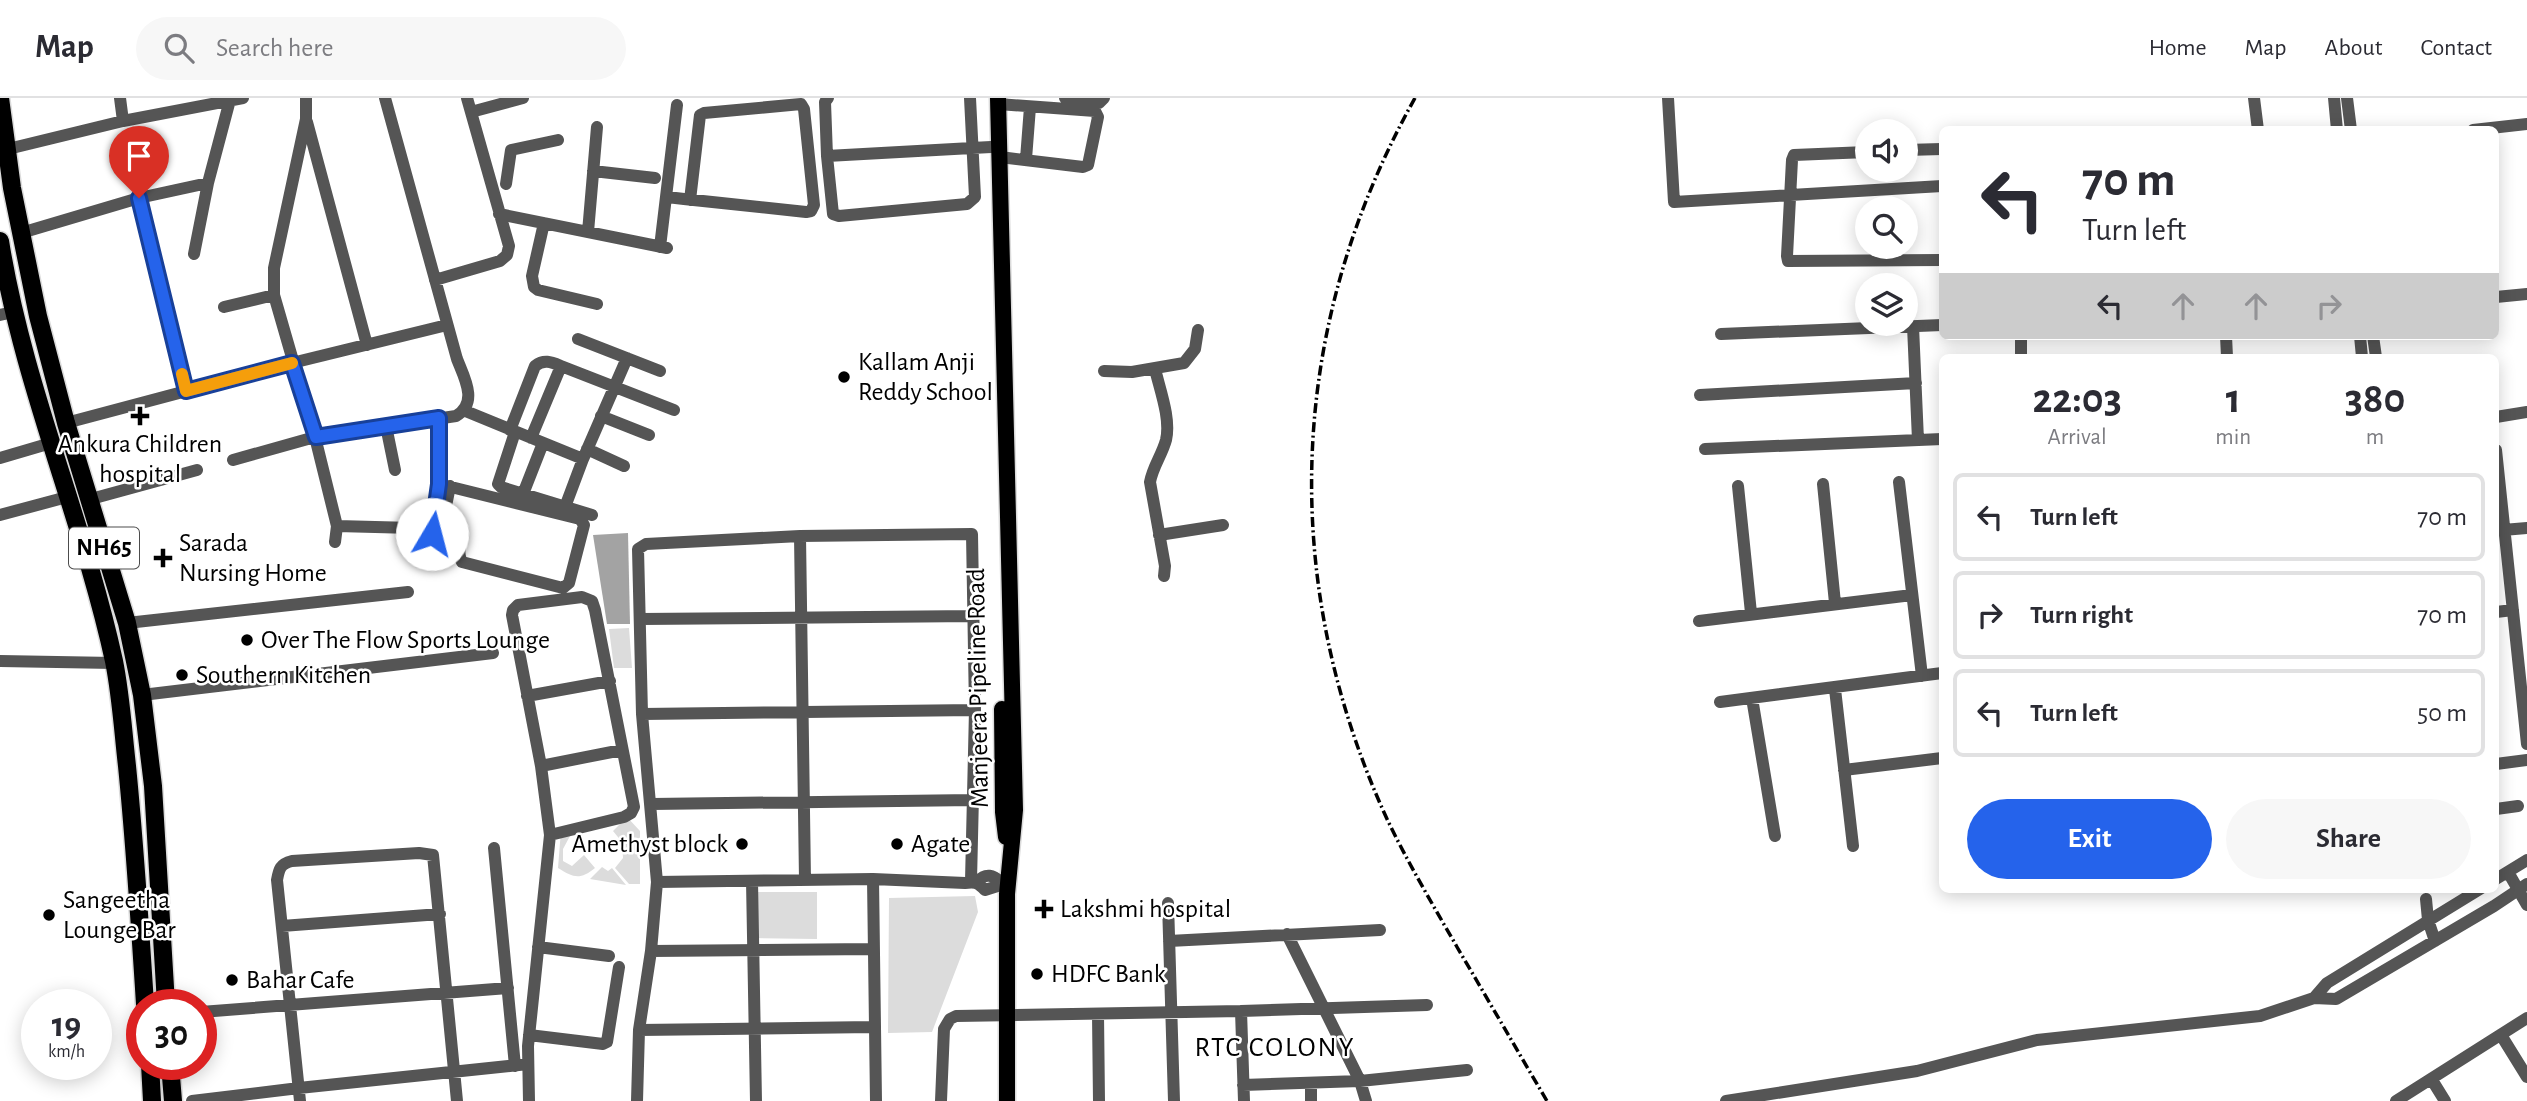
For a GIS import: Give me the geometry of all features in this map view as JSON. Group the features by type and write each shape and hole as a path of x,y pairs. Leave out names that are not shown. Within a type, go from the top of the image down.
{"highway":[{"name":"NH65","path":"0,98 21,233 38,316 66,423 127,623 142,695 155,818 165,989"},
{"name":"NH65","path":"0,241 7,313 92,575 120,694 144,989"},
{"path":"132,820 155,818"},
{"path":"134,841 156,840"},
{"path":"151,1080 152,1101"},
{"path":"171,1080 173,1101"}],"main road":[{"name":"Manjeera Pipeline Road","path":"995,100 1003,812 1009,856 1005,883 1007,1101"}],"street":[{"path":"120,98 123,121"},
{"path":"306,98 306,119 274,268 274,295 316,437 337,526 335,542"},
{"path":"233,460 316,437 456,416 463,410 470,394 447,325 385,98"},
{"path":"435,280 500,261 507,256 509,241 467,98"},
{"path":"471,112 523,98"},
{"path":"828,98 825,102 827,156 832,209 833,214 839,216 967,204 975,197 970,98"},
{"path":"1065,98 1099,103 1104,98"},
{"path":"1668,98 1674,202 1939,186"},
{"path":"2254,98 2258,126"},
{"path":"2334,98 2337,126"},
{"path":"2347,98 2350,126"},
{"path":"8,149 123,121 237,99 208,183 194,254"},
{"path":"827,156 972,148 1026,159 1083,167 1088,165 1098,117 1095,111 1030,107 995,100"},
{"path":"667,197 690,200 806,212 811,211 814,205 804,109 801,104 700,115 690,200"},
{"path":"499,214 664,247 677,105"},
{"path":"1026,159 1030,107"},
{"path":"306,119 367,345"},
{"path":"2499,127 2527,124"},
{"path":"588,232 597,127"},
{"path":"675,127 697,128"},
{"path":"488,174 507,179 509,153 512,149 558,140"},
{"path":"1918,150 1939,149"},
{"path":"1855,152 1794,155 1789,196 1788,261 1939,260"},
{"path":"593,171 655,178"},
{"path":"21,233 139,198 208,183"},
{"path":"139,198 186,391"},
{"path":"544,223 532,276 534,287 597,304"},
{"path":"2499,298 2527,294"},
{"path":"224,307 274,295"},
{"path":"66,423 447,325"},
{"path":"1918,326 1939,325"},
{"path":"1721,334 1855,328"},
{"path":"1104,371 1132,372 1184,363 1195,349 1198,330"},
{"path":"1914,336 1918,440"},
{"path":"578,339 660,371"},
{"path":"565,507 627,358"},
{"path":"592,515 498,484 512,431 535,366 548,361 674,410"},
{"path":"523,494 561,366"},
{"path":"1155,369 1167,436 1152,470 1150,482 1165,566 1164,576"},
{"path":"1700,395 1916,383"},
{"path":"463,410 537,440 624,466"},
{"path":"2499,417 2527,412"},
{"path":"601,416 649,435"},
{"path":"439,418 444,485 435,531 458,537 461,545 459,554 463,562 563,587 569,583 584,525 580,519 444,485"},
{"path":"386,426 396,470"},
{"path":"1705,449 1939,439"},
{"path":"0,458 51,443"},
{"path":"91,499 197,470"},
{"path":"1899,482 1922,676"},
{"path":"1823,484 1835,603"},
{"path":"2499,484 2527,744"},
{"path":"1738,486 1751,614"},
{"path":"0,515 67,497"},
{"path":"337,526 413,528"},
{"path":"1159,535 1223,526"},
{"path":"2503,530 2527,528"},
{"path":"637,1101 639,1030 652,951 657,882 642,714 638,549 646,544 800,536 972,534 974,882"},
{"path":"800,536 805,880"},
{"path":"127,623 408,592"},
{"path":"1699,621 1912,595"},
{"path":"522,1065 529,1035 550,835 541,766 512,615 518,606 582,597 592,601 634,807 631,813 550,835"},
{"path":"2499,612 2513,610"},
{"path":"641,619 974,616"},
{"path":"142,695 493,653"},
{"path":"0,661 114,663"},
{"path":"1720,702 1939,673"},
{"path":"527,696 610,681"},
{"path":"1835,689 1853,846"},
{"path":"1752,698 1775,836"},
{"path":"642,714 975,710"},
{"path":"541,766 622,750"},
{"path":"1844,770 1939,758"},
{"path":"2499,764 2527,760"},
{"path":"652,804 974,800"},
{"path":"2499,809 2518,806"},
{"path":"494,848 508,988 530,1101"},
{"path":"299,1094 278,880 280,867 292,861 419,853 433,855 457,1101"},
{"path":"2499,877 2527,860"},
{"path":"2508,872 2522,886 2527,905"},
{"path":"657,882 873,879 974,882 985,890 995,889 1005,883"},
{"path":"873,879 876,1101"},
{"path":"752,881 756,1101"},
{"path":"1726,1101 1917,1071 2037,1040 2260,1016 2314,998 2336,999 2494,906 2522,886"},
{"path":"2426,893 2428,920 2435,941"},
{"path":"2314,998 2327,983 2473,893"},
{"path":"1168,903 1174,1101"},
{"path":"282,926 440,914"},
{"path":"1169,941 1380,929"},
{"path":"1286,934 1360,1081 1366,1101"},
{"path":"538,947 609,956"},
{"path":"652,951 873,949"},
{"path":"529,1035 603,1044 607,1042 619,967"},
{"path":"217,1011 508,988"},
{"path":"940,1101 944,1029 950,1019 956,1016 1241,1012 1427,1005"},
{"path":"1241,1012 1244,1101"},
{"path":"1098,1014 1099,1101"},
{"path":"2396,1101 2527,1018"},
{"path":"639,1030 873,1027"},
{"path":"2501,1035 2527,1076"},
{"path":"192,1101 299,1094 454,1071 522,1065"},
{"path":"1243,1086 1360,1081 1467,1070"},
{"path":"2432,1080 2445,1101"},
{"path":"1311,1083 1311,1101"}],"shaded area":[{"path":"628,533 630,624 607,624 593,535"},
{"path":"629,628 632,668 614,668 609,629"},
{"path":"627,817 640,831 640,884 629,884 615,868 623,858 622,842 613,831"},
{"path":"561,830 570,836 563,849 563,861 572,866 584,855 595,868 577,876 558,868"},
{"path":"602,867 608,871 612,868 626,885 590,879"},
{"path":"754,892 817,892 817,939 754,938"},
{"path":"975,896 978,912 932,1032 888,1033 889,898"}],"railway":[{"path":"1415,98 1373,185 1341,274 1321,364 1312,455 1314,547 1327,638 1352,729 1387,819 1430,900 1547,1101"}],"slow traffic":[{"path":"182,374 186,391 292,363"}],"place":[{"name":"Kallam Anji Reddy School","path":"844,377"},
{"name":"Ankura Children hospital","path":"140,416"},
{"name":"Sarada Nursing Home","path":"163,558"},
{"name":"Over The Flow Sports Lounge","path":"247,640"},
{"name":"Southern Kitchen","path":"182,675"},
{"name":"Amethyst block","path":"742,844"},
{"name":"Agate","path":"897,844"},
{"name":"Lakshmi hospital","path":"1044,909"},
{"name":"Sangeetha Lounge Bar","path":"49,915"},
{"name":"HDFC Bank","path":"1037,974"},
{"name":"Bahar Cafe","path":"232,980"}],"district":[{"name":"RTC COLONY","path":"1275,1048"}],"route":[{"path":"139,198 186,391 292,363 316,437 439,418 439,484 432,534"}]}
